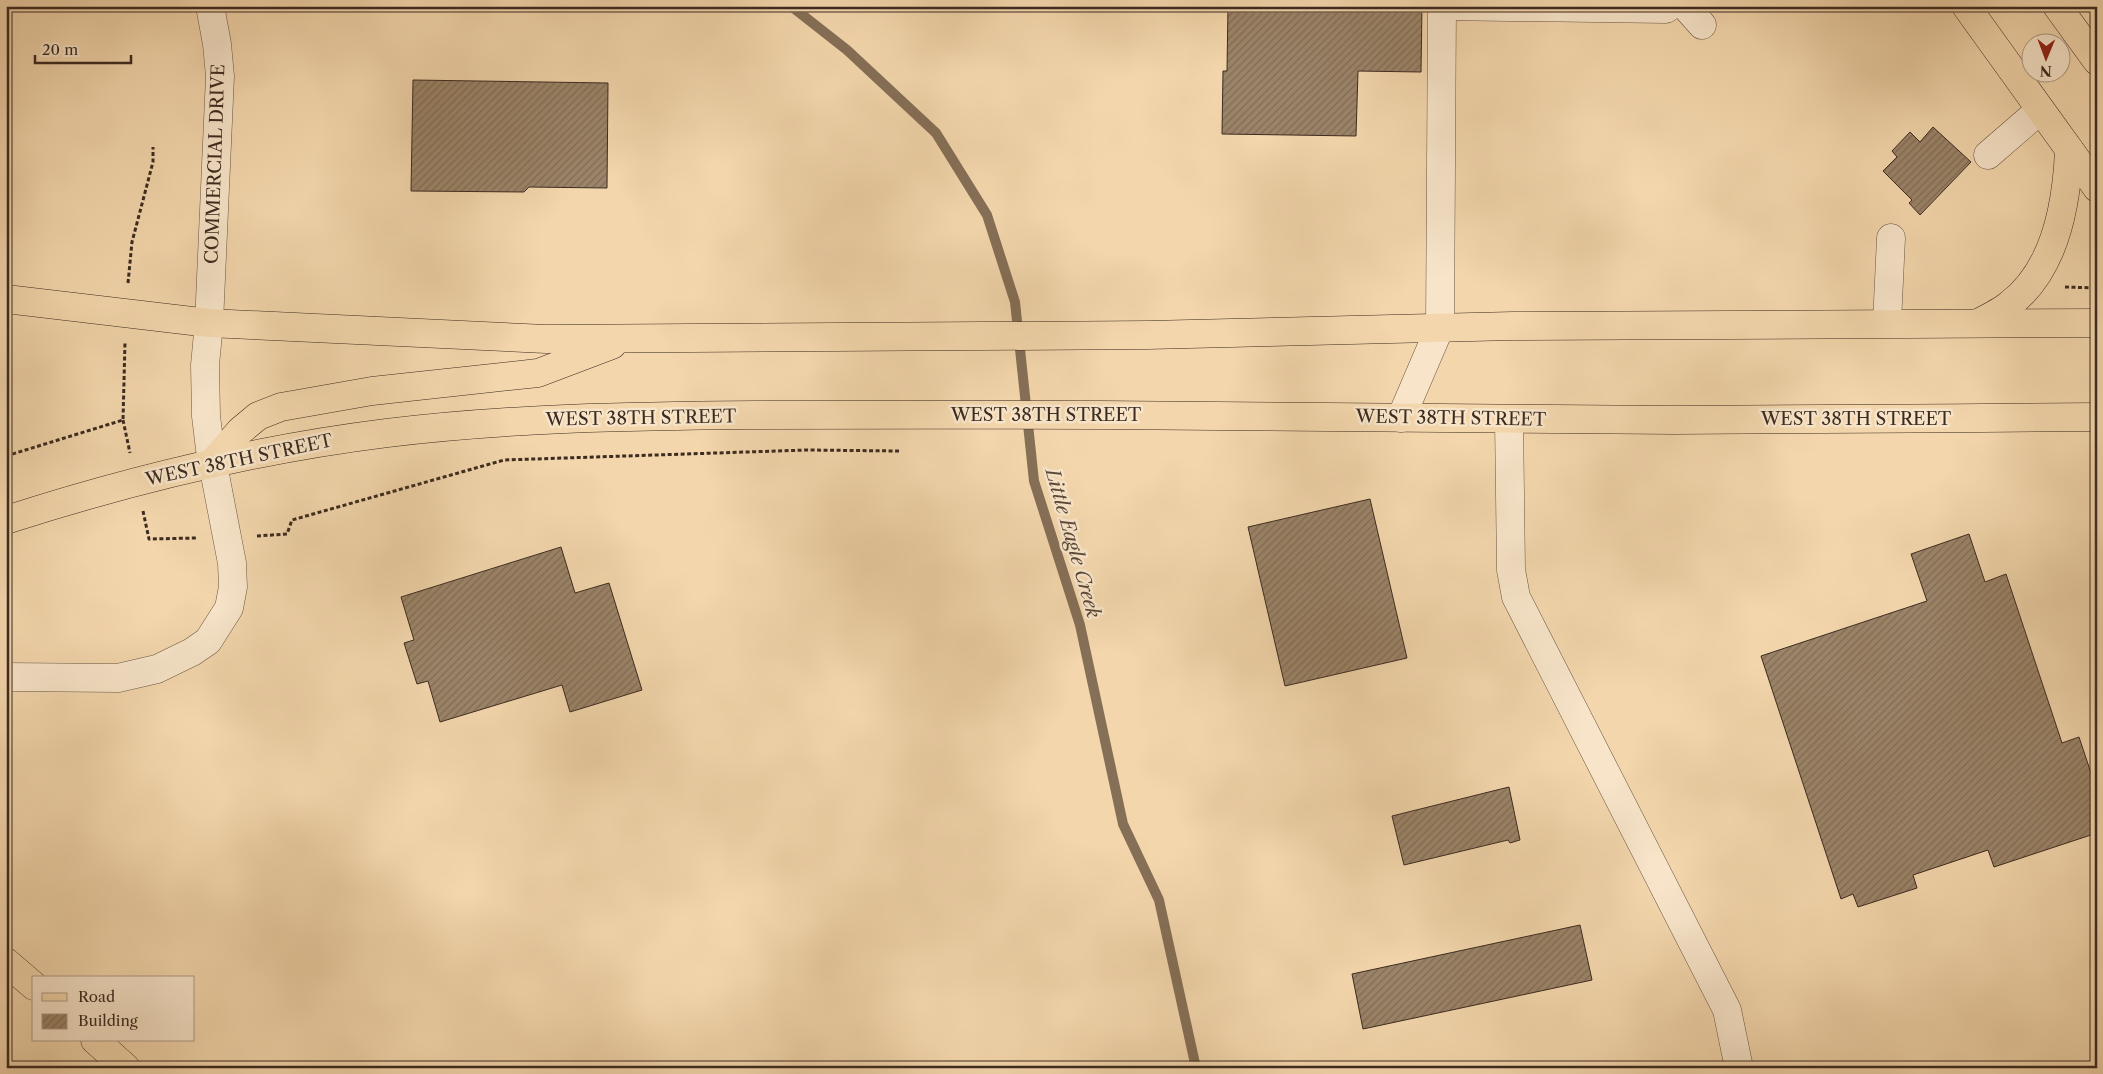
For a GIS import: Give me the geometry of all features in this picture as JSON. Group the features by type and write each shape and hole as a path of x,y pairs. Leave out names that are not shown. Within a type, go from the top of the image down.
{"main road":[{"path":"1966,6 2097,188"},
{"path":"2057,6 2097,61"},
{"path":"1979,323 2011,304 2028,285 2050,248 2065,203 2069,149"},
{"path":"6,299 209,323 453,336 628,339 1148,335 1440,327 2097,323"},
{"path":"212,463 240,431 258,416 281,407 372,391 538,373 628,339"},
{"name":"WEST 38TH STREET","path":"6,520 77,497 212,463 266,452 384,433 520,421 646,416 894,414 1509,419 2097,417"},
{"path":"6,962 32,984"},
{"path":"97,1042 126,1068"}],"street":[{"name":"COMMERCIAL DRIVE","path":"6,677 98,679 137,675 175,661 208,641 229,608 233,587 232,563 212,463 206,416 205,365 209,323 220,76 218,44 210,6"},
{"path":"1401,418 1440,327 1442,6 1666,9 1670,6"},
{"path":"1988,155 2040,110"},
{"path":"1887,323 1891,238"},
{"path":"1509,419 1511,570 1516,597 1727,1010 1739,1068"}],"path":[{"path":"128,278 132,242 153,162 153,147"},
{"path":"2060,287 2097,288"},
{"path":"124,358 123,420 128,444"},
{"path":"6,456 123,420"},
{"path":"277,536 287,534 292,520 504,460 807,450 899,451"},
{"path":"148,532 149,539 169,539"}],"building":[{"path":"1228,6 1422,6 1421,72 1358,71 1356,136 1222,134 1223,71 1227,71"},
{"path":"413,80 608,83 607,188 529,187 524,192 411,191"},
{"path":"1933,127 1971,162 1920,215 1909,203 1912,200 1883,171 1897,157 1892,151 1910,132 1920,142"},
{"path":"1370,499 1407,658 1285,686 1248,527"},
{"path":"1969,534 1985,582 2006,574 2062,743 2079,737 2097,791 2097,833 1994,867 1988,850 1913,875 1917,888 1858,907 1853,894 1841,899 1761,656 1927,601 1911,554"},
{"path":"561,547 575,593 609,583 642,690 570,712 562,685 440,722 428,681 417,684 404,643 414,640 401,597"},
{"path":"1509,787 1520,840 1510,843 1508,840 1404,865 1392,816"},
{"path":"1580,925 1592,980 1363,1029 1352,974"}],"waterway":[{"name":"Little Eagle Creek","path":"791,6 847,50 936,133 987,215 1015,302 1034,481 1080,625 1123,824 1159,900 1196,1068"}]}
